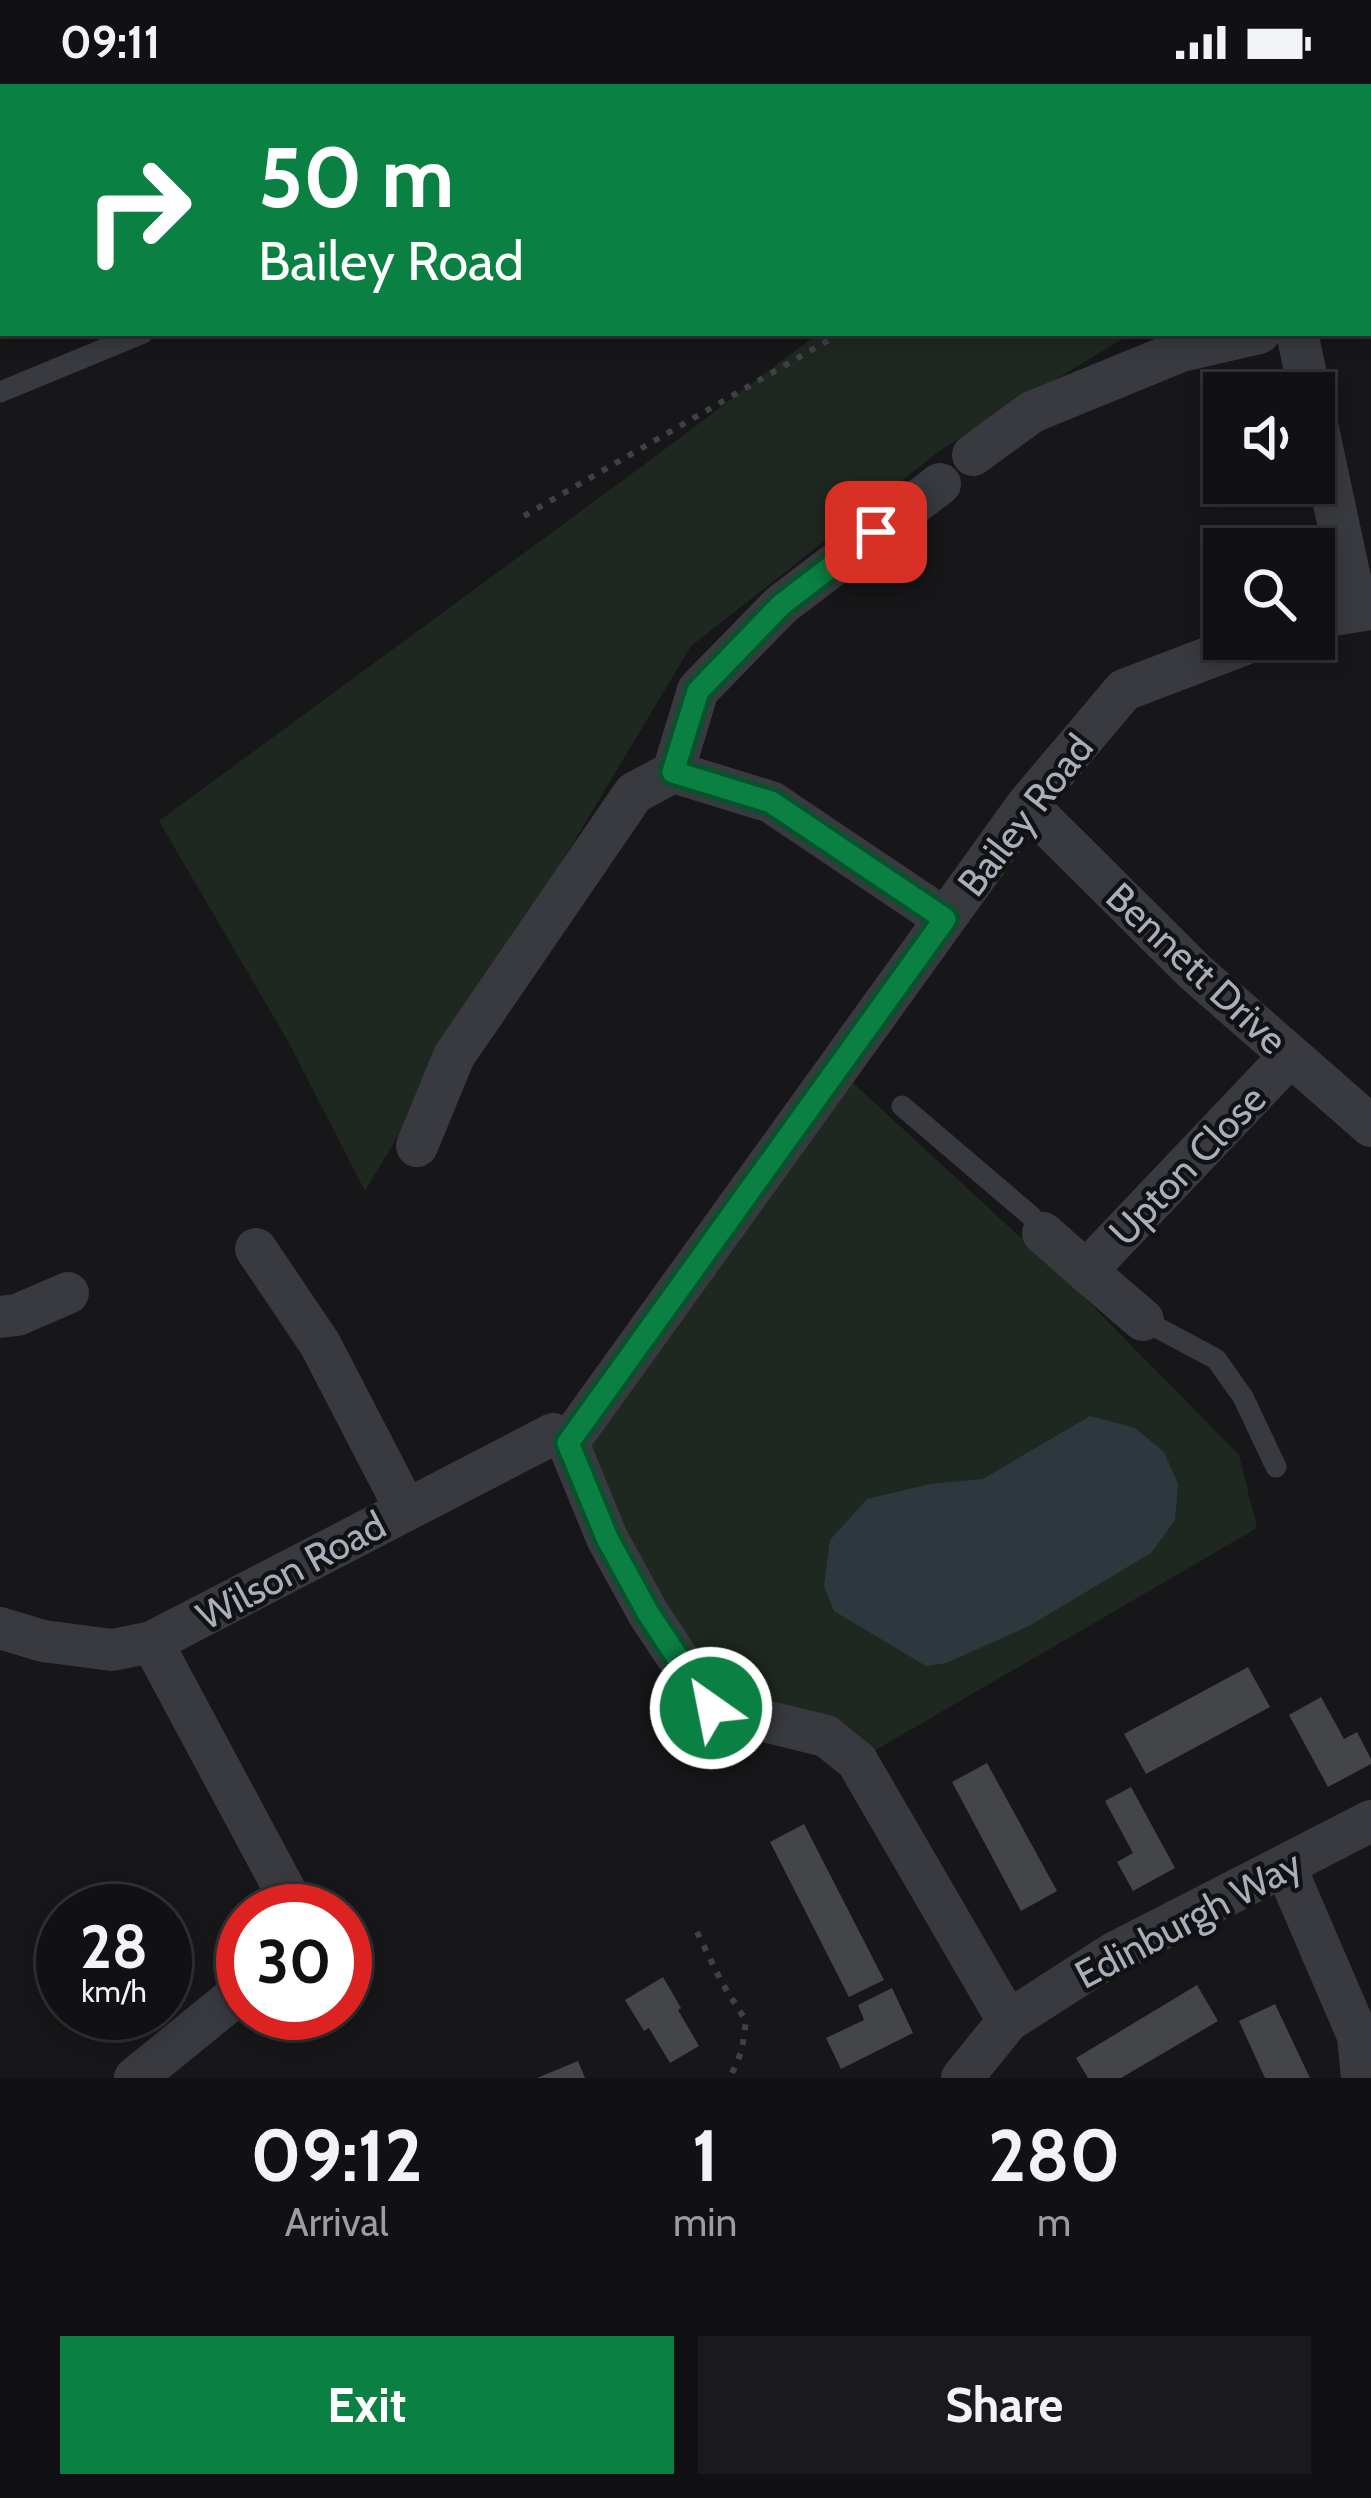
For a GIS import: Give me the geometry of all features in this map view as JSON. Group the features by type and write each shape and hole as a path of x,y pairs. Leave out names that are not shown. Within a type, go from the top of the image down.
{"street":[{"path":"973,455 1032,412 1181,351 1245,336"},
{"path":"1299,336 1306,372"},
{"path":"417,1146 454,1056 634,793 673,772 698,691 781,605 940,484"},
{"path":"1335,494 1364,610"},
{"name":"Bailey Road","path":"568,1443 1027,806 1124,690 1203,660"},
{"path":"673,772 771,802 945,919"},
{"name":"Bennett Drive","path":"1027,806 1195,972 1371,1126"},
{"name":"Upton Close","path":"1143,1319 1086,1270 1291,1056"},
{"path":"1043,1233 1086,1270"},
{"path":"256,1249 320,1344 406,1510"},
{"path":"0,1317 17,1316 68,1293"},
{"name":"Wilson Road","path":"0,1628 43,1641 112,1650 152,1642 553,1434 568,1443"},
{"path":"568,1443 607,1538 648,1613 711,1708 826,1736 857,1761 1008,2021"},
{"path":"152,1642 282,1884"},
{"name":"Edinburgh Way","path":"962,2078 1008,2021 1114,1953 1371,1821"},
{"path":"1285,1866 1358,2036 1362,2078"},
{"path":"135,2078 216,2012"}],"lane":[{"path":"0,392 136,336"},
{"path":"902,1106 1031,1216 1043,1233"},
{"path":"1143,1319 1216,1359 1243,1397 1276,1467"}],"path":[{"path":"524,516 836,336"},
{"path":"697,1932 746,2021 742,2050 730,2078"}],"shaded area":[{"path":"815,336 1127,336 942,449 691,646 365,1191 289,1043 159,821"},
{"path":"837,1068 1072,1285 1239,1455 1257,1528 857,1761 711,1708 568,1443"},
{"path":"1090,1416 1135,1428 1164,1452 1178,1484 1175,1520 1151,1553 1029,1626 946,1663 926,1666 834,1611 824,1586 830,1540 867,1499 930,1484 983,1479"}],"building":[{"path":"1248,1667 1270,1707 1146,1774 1124,1734"},
{"path":"1321,1697 1344,1739 1357,1732 1371,1759 1371,1764 1328,1787 1289,1715"},
{"path":"987,1763 1057,1891 1021,1911 952,1782"},
{"path":"1131,1787 1175,1868 1133,1891 1117,1862 1133,1853 1105,1801"},
{"path":"804,1824 884,1980 849,1997 770,1842"},
{"path":"663,1977 699,2046 670,2063 625,2000"},
{"path":"1197,1985 1218,2021 1121,2078 1088,2078 1076,2058"},
{"path":"892,1988 913,2033 841,2069 826,2038 864,2020 858,2005"},
{"path":"1275,2004 1310,2078 1265,2078 1239,2021"},
{"path":"578,2061 585,2078 537,2078"}],"route":[{"path":"711,1708 648,1613 607,1538 568,1443 945,919 771,802 673,772 698,691 781,605 876,532"}]}
